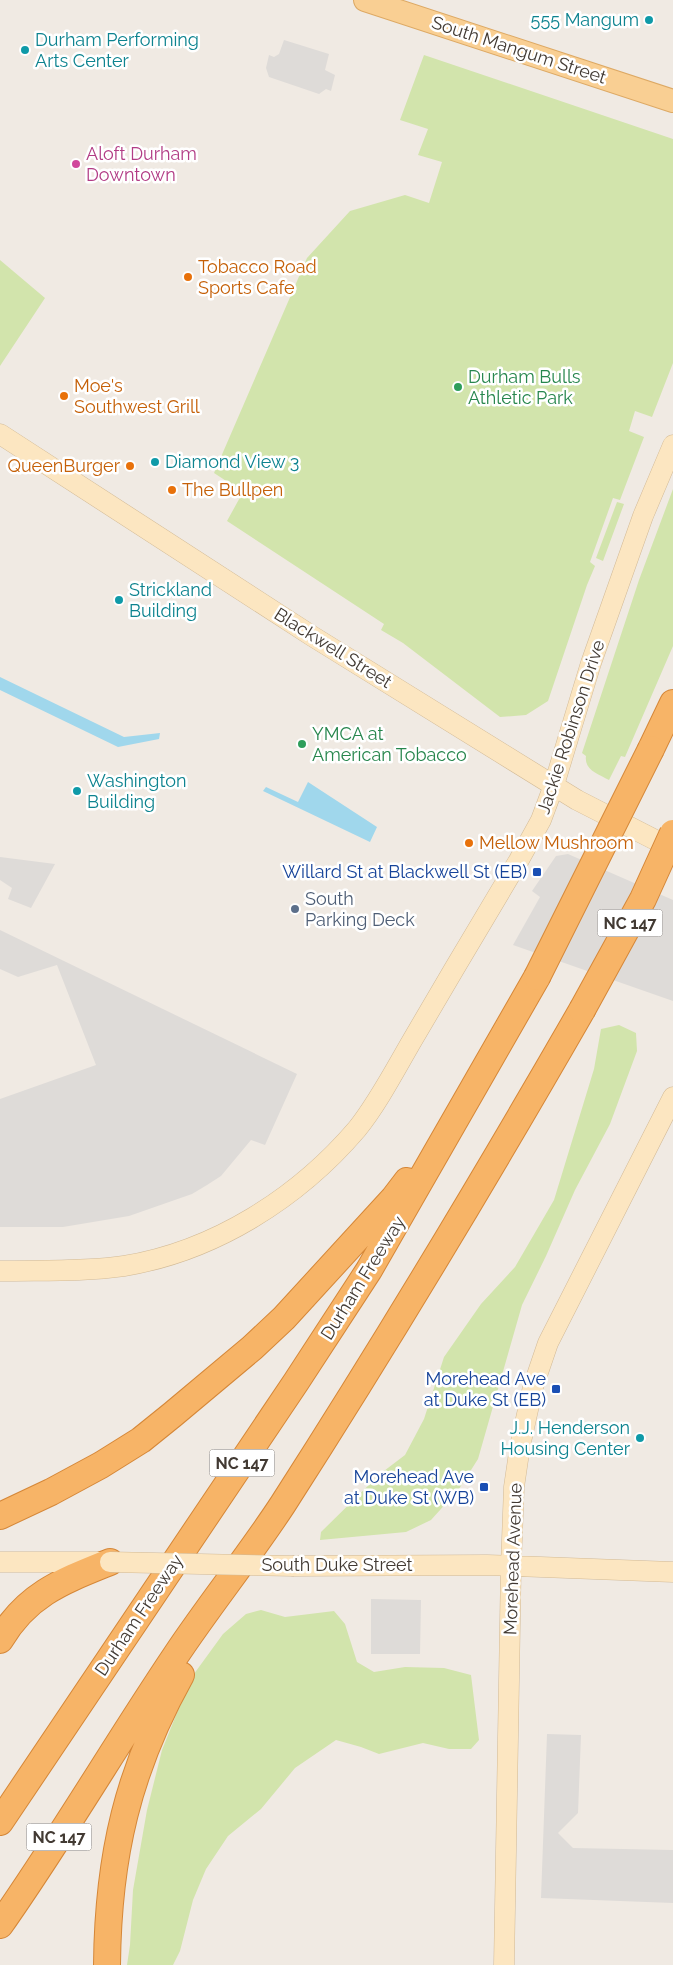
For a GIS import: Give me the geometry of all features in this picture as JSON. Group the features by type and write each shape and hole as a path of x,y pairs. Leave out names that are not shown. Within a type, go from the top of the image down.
{"highway":[{"name":"Durham Freeway","path":"0,1822 338,1318 397,1223 537,977 673,702"},
{"name":"NC 147","path":"0,1925 31,1881 176,1655 281,1507 514,1128 643,899 673,833"},
{"path":"0,1516 51,1492 140,1440 252,1348 284,1318 394,1198 470,1097"},
{"path":"107,1965 108,1921 119,1833 138,1766 168,1699 281,1507"},
{"path":"0,1640 10,1623 41,1594 67,1579 110,1562"}],"main road":[{"name":"South Mangum Street","path":"367,0 673,101"}],"street":[{"name":"Blackwell Street","path":"0,434 312,636 607,817 673,849"},
{"name":"Jackie Robinson Drive","path":"0,1271 88,1270 125,1266 214,1239 277,1203 307,1179 358,1128 519,860 541,820 554,785 591,663 643,516 673,445"},
{"name":"Morehead Avenue","path":"504,1965 511,1566 514,1488 518,1454 527,1411 541,1363 574,1290 673,1097"},
{"name":"South Duke Street","path":"0,1562 294,1566 511,1566 673,1572"}],"green space":[{"name":"Durham Bulls Athletic Park","path":"424,55 673,139 673,363 652,417 635,411 629,431 644,437 620,500 613,498 590,562 595,566 548,701 526,715 500,717 403,643 381,630 384,624 227,521 243,492 214,473 307,258 350,211 405,195 429,203 442,162 418,155 428,129 400,120"},
{"path":"0,260 45,298 0,366"},
{"path":"673,489 673,646 625,757 621,756 609,780 589,768 586,756 582,753 639,580"},
{"path":"617,502 624,504 603,561 596,558"},
{"path":"619,1025 636,1033 637,1051 610,1124 575,1190 522,1305 478,1459 459,1489 431,1520 406,1532 320,1540 321,1532 380,1474 405,1455 424,1419 444,1357 481,1304 515,1267 554,1200 594,1069 601,1029"},
{"path":"261,1610 285,1617 334,1611 345,1624 357,1662 374,1672 405,1667 444,1668 471,1675 479,1740 471,1749 449,1749 423,1743 379,1754 336,1740 295,1768 261,1809 228,1836 206,1869 193,1900 180,1951 173,1965 127,1965 133,1890 147,1810 162,1750 191,1678 223,1634 246,1614"}],"shaded area":[{"path":"284,40 329,54 325,70 335,75 331,91 326,89 319,94 269,77 266,68 269,55 274,57 279,54"},
{"path":"568,854 673,900 673,1001 513,945 540,897 532,891 556,856"},
{"path":"0,857 55,864 31,908 8,899 12,888 0,880"},
{"path":"0,930 297,1074 265,1145 251,1140 221,1176 207,1185 192,1194 129,1216 63,1227 0,1227 0,1099 96,1065 57,965 18,977 0,969"},
{"path":"371,1599 421,1600 420,1654 371,1654"},
{"path":"547,1734 581,1735 578,1813 558,1833 573,1848 673,1850 673,1903 541,1898"}],"water":[{"path":"0,677 124,737 160,733 159,739 118,747 0,690"},
{"path":"308,782 377,827 370,842 263,791 266,787 298,802"}],"place":[{"name":"555 Mangum","path":"649,20"},
{"name":"Durham Performing Arts Center","path":"25,50"},
{"name":"Aloft Durham Downtown","path":"76,164"},
{"name":"Tobacco Road Sports Cafe","path":"188,277"},
{"name":"Durham Bulls Athletic Park","path":"458,387"},
{"name":"Moe's Southwest Grill","path":"64,396"},
{"name":"Diamond View 3","path":"155,462"},
{"name":"QueenBurger","path":"130,466"},
{"name":"The Bullpen","path":"172,490"},
{"name":"Strickland Building","path":"119,600"},
{"name":"YMCA at American Tobacco","path":"302,744"},
{"name":"Washington Building","path":"77,791"},
{"name":"Mellow Mushroom","path":"469,843"},
{"name":"Willard St at Blackwell St (EB)","path":"537,872"},
{"name":"South Parking Deck","path":"295,909"},
{"name":"Morehead Ave at Duke St (EB)","path":"556,1389"},
{"name":"J.J. Henderson Housing Center","path":"640,1438"},
{"name":"Morehead Ave at Duke St (WB)","path":"484,1487"}]}
